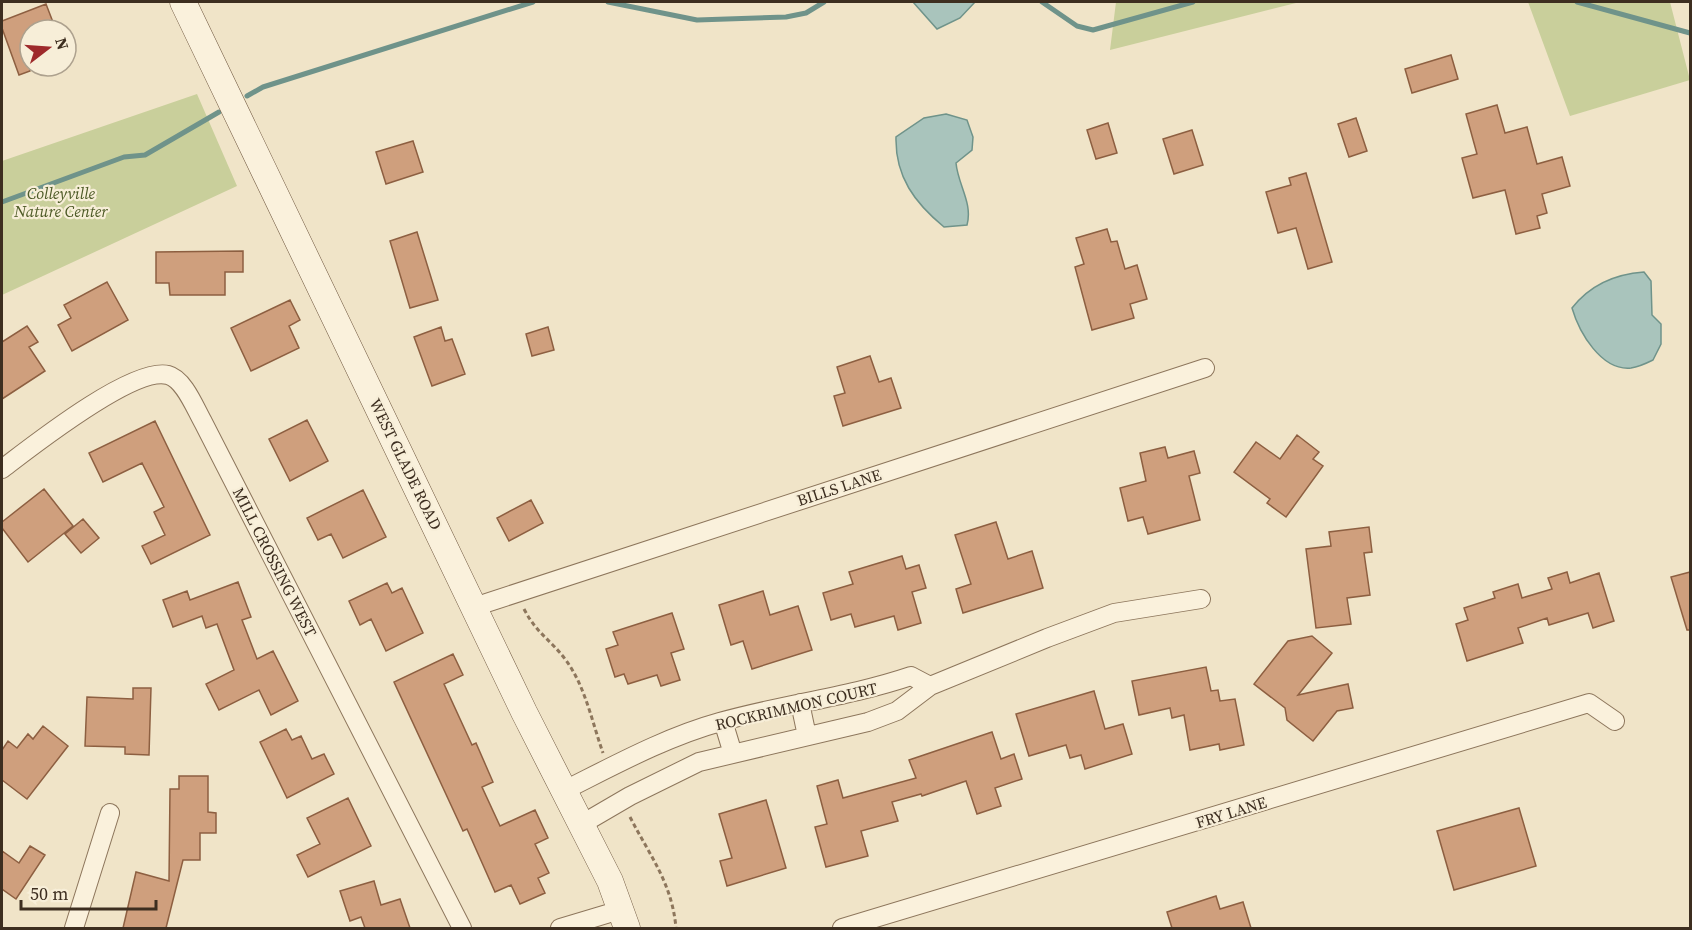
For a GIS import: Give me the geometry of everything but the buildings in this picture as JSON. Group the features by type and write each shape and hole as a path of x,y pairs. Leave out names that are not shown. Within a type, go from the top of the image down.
{"main road":[{"name":"WEST GLADE ROAD","path":"183,2 474,607 610,881 623,919"}],"street":[{"name":"BILLS LANE","path":"474,607 1205,368"},
{"name":"MILL CROSSING WEST","path":"2,469 58,426 111,393 156,374 170,375 180,383 209,432 462,928"},
{"name":"ROCKRIMMON COURT","path":"582,824 699,762 868,722 897,711 930,686 1114,613 1201,599"},
{"name":"ROCKRIMMON COURT","path":"565,790 654,748 723,721 878,687 911,676 930,686"},
{"path":"800,703 807,736"},
{"name":"FRY LANE","path":"842,928 1588,703 1615,721"},
{"path":"723,721 733,754"},
{"path":"654,748 669,777"},
{"path":"74,928 110,813"},
{"path":"560,928 623,919"}],"green space":[{"path":"1116,2 1300,2 1110,50"},
{"path":"1528,2 1670,2 1690,80 1570,116"},
{"name":"Colleyville Nature Center","path":"197,94 237,186 2,295 2,161"}],"water":[{"path":"913,2 975,2 960,18 937,29"},
{"path":"946,114 967,120 973,137 972,150 956,163 967,202 967,225 944,227 916,199 903,177 899,165 896,137 924,118"},
{"path":"1644,272 1651,281 1652,315 1661,324 1661,344 1653,360 1631,368 1620,367 1601,357 1593,348 1580,328 1572,308 1587,293 1604,282 1623,275"}],"waterway":[{"path":"247,96 263,87 533,2"},
{"path":"608,2 697,20 786,17 806,13 824,2"},
{"path":"1042,2 1077,26 1093,30 1193,2"},
{"path":"1577,2 1690,33"},
{"path":"2,202 124,157 145,155 219,112"}]}
